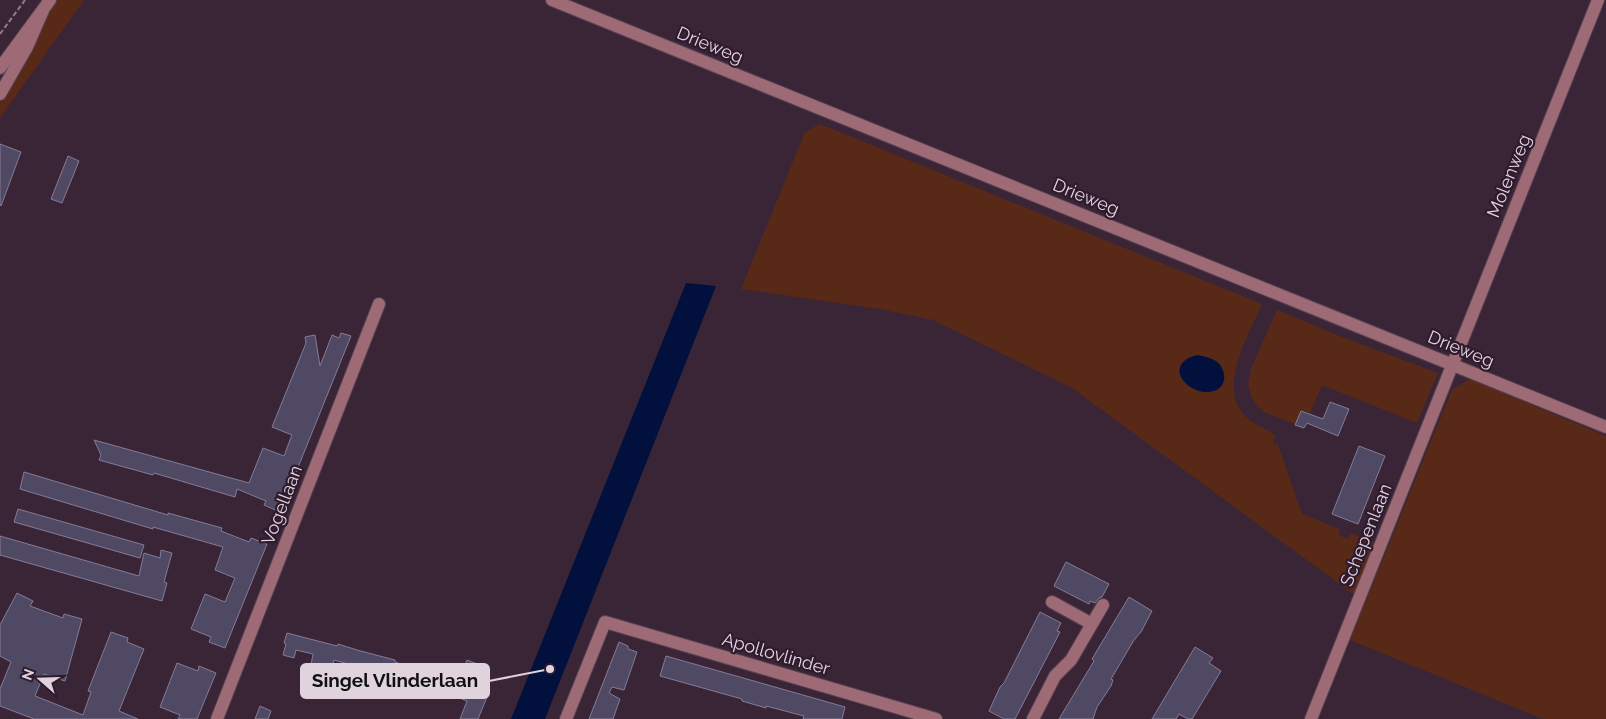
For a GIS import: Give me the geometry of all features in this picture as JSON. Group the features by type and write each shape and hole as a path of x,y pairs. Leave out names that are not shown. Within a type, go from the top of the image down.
{"street":[{"name":"Drieweg","path":"552,0 1606,427"},
{"name":"Molenweg","path":"1453,365 1598,0"},
{"path":"0,68 47,4"},
{"path":"0,94 27,47 47,4"},
{"name":"Vogellaan","path":"218,719 379,304"},
{"name":"Schepenlaan","path":"1310,719 1453,365"},
{"path":"1052,602 1092,624"},
{"path":"1033,719 1055,676 1071,660 1103,605"},
{"name":"Apollovlinder","path":"566,719 605,622 928,718"}],"path":[{"path":"0,34 25,0"}],"shaded area":[{"path":"55,0 84,0 0,118 0,98 47,11"},
{"path":"820,124 1262,304 1243,346 1234,377 1234,392 1238,405 1249,420 1275,435 1273,443 1278,445 1302,514 1340,529 1338,535 1348,539 1350,533 1374,542 1374,550 1356,596 1072,388 933,320 880,309 741,289 805,132","holes":["1193,356 1217,390 1199,390 1184,382 1179,370 1186,359"]},
{"path":"1277,310 1438,373 1417,423 1322,385 1310,413 1301,410 1295,424 1264,412 1253,401 1248,384 1251,369"},
{"path":"1470,379 1606,436 1606,719 1543,719 1350,640 1452,390"}],"water":[{"path":"686,283 716,286 545,719 511,719"},
{"path":"1198,355 1214,360 1222,368 1224,380 1220,388 1207,392 1197,390 1183,380 1180,373 1181,366 1186,360"}],"building":[{"path":"0,144 21,152 1,206 0,205"},
{"path":"68,156 79,161 62,203 51,199"},
{"path":"341,333 351,336 280,512 264,505 266,501 237,489 235,497 154,473 153,475 99,460 101,455 94,440 249,483 263,448 284,456 292,435 272,427 306,343 305,337 315,335 320,366 332,335 339,338"},
{"path":"1330,402 1349,409 1338,436 1307,423 1304,428 1295,425 1301,411 1323,419"},
{"path":"1359,446 1385,456 1358,524 1332,514"},
{"path":"24,472 168,515 168,513 222,528 221,531 249,542 251,538 267,544 225,648 209,642 211,637 191,629 205,594 225,602 235,578 215,570 223,547 153,527 153,529 20,489"},
{"path":"18,509 144,545 140,558 14,522"},
{"path":"0,536 139,576 144,553 160,558 161,550 172,553 164,582 167,583 162,601 0,555"},
{"path":"1066,562 1109,584 1102,597 1095,603 1090,601 1089,604 1054,586"},
{"path":"17,593 33,601 30,606 63,618 64,614 82,619 65,681 44,674 35,696 83,715 91,692 88,691 111,632 128,638 127,642 144,649 119,711 138,719 34,719 0,706 0,689 11,662 0,656 0,625"},
{"path":"1129,597 1152,611 1111,679 1113,680 1111,686 1097,707 1093,719 1059,719 1094,661 1092,659"},
{"path":"1040,612 1061,623 1057,631 1060,632 1015,719 1004,719 989,711"},
{"path":"287,633 337,646 338,644 395,660 395,662 413,668 414,666 426,669 427,667 444,672 436,698 387,686 390,676 372,671 370,679 349,674 352,665 334,660 331,671 311,665 313,654 296,650 294,658 283,655"},
{"path":"619,642 628,646 628,649 637,652 624,690 612,687 609,693 620,699 613,719 589,719"},
{"path":"1195,647 1213,658 1209,663 1221,671 1192,719 1179,714 1176,719 1152,719"},
{"path":"666,656 845,707 842,719 803,719 804,716 766,706 766,708 742,701 742,699 660,676"},
{"path":"467,660 488,668 478,693 487,697 478,719 460,719 467,701 457,697 467,672 463,670"},
{"path":"177,663 198,671 199,666 216,673 197,719 178,719 180,715 160,707"},
{"path":"260,706 271,711 268,719 255,719"}],"place":[{"name":"Singel Vlinderlaan","path":"550,669"}]}
